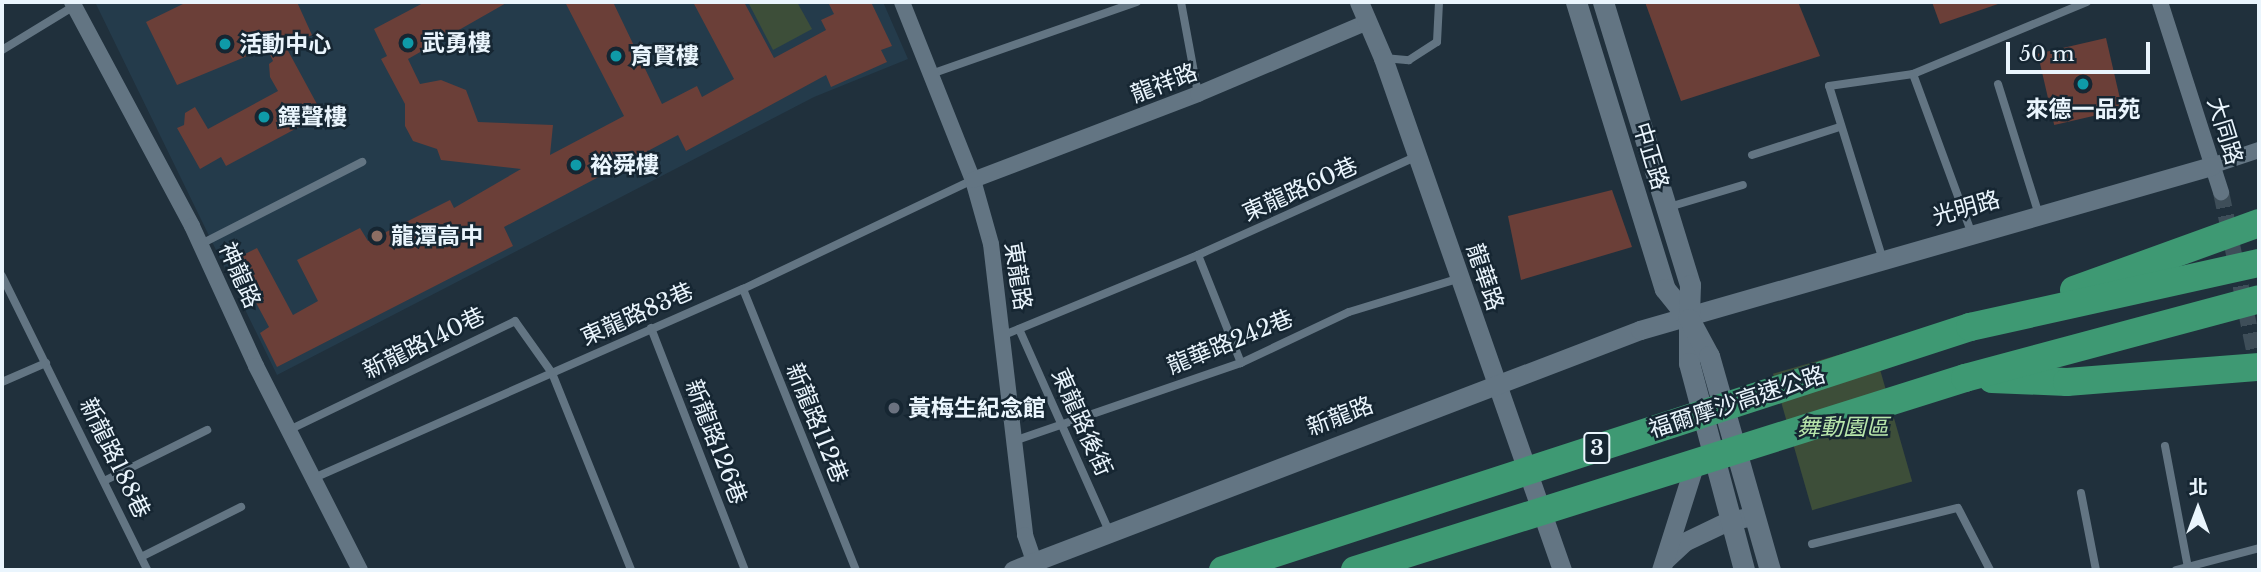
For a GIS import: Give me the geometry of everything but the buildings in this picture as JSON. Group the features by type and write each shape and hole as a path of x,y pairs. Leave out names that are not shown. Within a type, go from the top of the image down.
{"highway":[{"path":"1970,327 2259,223"},
{"name":"福爾摩沙高速公路","path":"1223,570 1970,327 2259,263"},
{"name":"福爾摩沙高速公路","path":"1355,570 1965,378 2259,299"},
{"path":"1965,378 2067,382 2259,367"}],"main road":[{"name":"中正路","path":"1576,2 1665,289 1689,319 1709,356 1770,570"},
{"name":"中正路","path":"1603,2 1690,285 1689,363 1728,521 1744,570"},
{"path":"1608,106 1634,100"}],"street":[{"name":"東龍路","path":"902,2 973,180 991,244 1011,332 1014,441 1025,535 1036,566"},
{"name":"龍華路","path":"1359,2 1383,58 1563,570"},
{"name":"大同路","path":"2160,2 2221,192"},
{"name":"神龍路","path":"73,4 201,244 359,570"},
{"name":"龍祥路","path":"973,180 1198,94 1368,22"},
{"name":"光明路","path":"1689,319 1882,257 2211,166 2259,149"},
{"name":"新龍路","path":"1013,570 1036,566 1109,531 1496,383 1640,330 1689,319"},
{"path":"1663,565 1695,463 1710,449 1733,441"},
{"path":"1663,565 1684,542 1728,521 1753,516"}],"lane":[{"path":"931,75 1137,2"},
{"path":"1181,2 1198,94"},
{"path":"1383,58 1409,60 1437,43 1439,2"},
{"path":"1882,257 1829,86 1913,75 2087,2"},
{"path":"2,50 73,4"},
{"path":"1913,75 1971,232"},
{"path":"1998,84 2038,212"},
{"path":"1752,155 1840,127"},
{"name":"東龍路60巷","path":"1011,332 1198,255 1417,156"},
{"path":"201,244 362,162"},
{"name":"東龍路83巷","path":"314,478 743,289 973,180"},
{"path":"1667,207 1744,185"},
{"path":"1198,255 1241,363"},
{"name":"新龍路188巷","path":"2,276 106,480 147,570"},
{"name":"龍華路242巷","path":"1014,441 1241,363 1349,312 1460,278"},
{"name":"新龍路112巷","path":"743,289 856,570"},
{"name":"新龍路140巷","path":"289,430 515,321 552,373 631,570"},
{"name":"新龍路126巷","path":"651,328 745,570"},
{"name":"東龍路後街","path":"1011,332 1062,425 1109,531"},
{"path":"2,382 46,363"},
{"path":"106,480 207,430"},
{"path":"2165,446 2188,568"},
{"path":"2081,493 2096,570"},
{"path":"141,557 241,507"},
{"path":"1812,544 1958,508 1990,570"},
{"path":"2176,570 2259,548"}],"shaded area":[{"name":"龍潭高中","path":"95,2 883,2 908,59 814,97 277,375"}],"green space":[{"path":"748,2 797,2 812,29 773,50"},
{"name":"舞動園區","path":"1873,345 1912,481 1812,510 1773,374"}],"tunnel":[{"path":"2221,192 2259,374"}],"place":[{"name":"武勇樓","path":"408,43"},
{"name":"活動中心","path":"225,44"},
{"name":"育賢樓","path":"616,56"},
{"name":"來德一品苑","path":"2083,84"},
{"name":"鐸聲樓","path":"264,117"},
{"name":"裕舜樓","path":"576,165"},
{"name":"龍潭高中","path":"377,236"},
{"name":"黃梅生紀念館","path":"894,408"}]}
